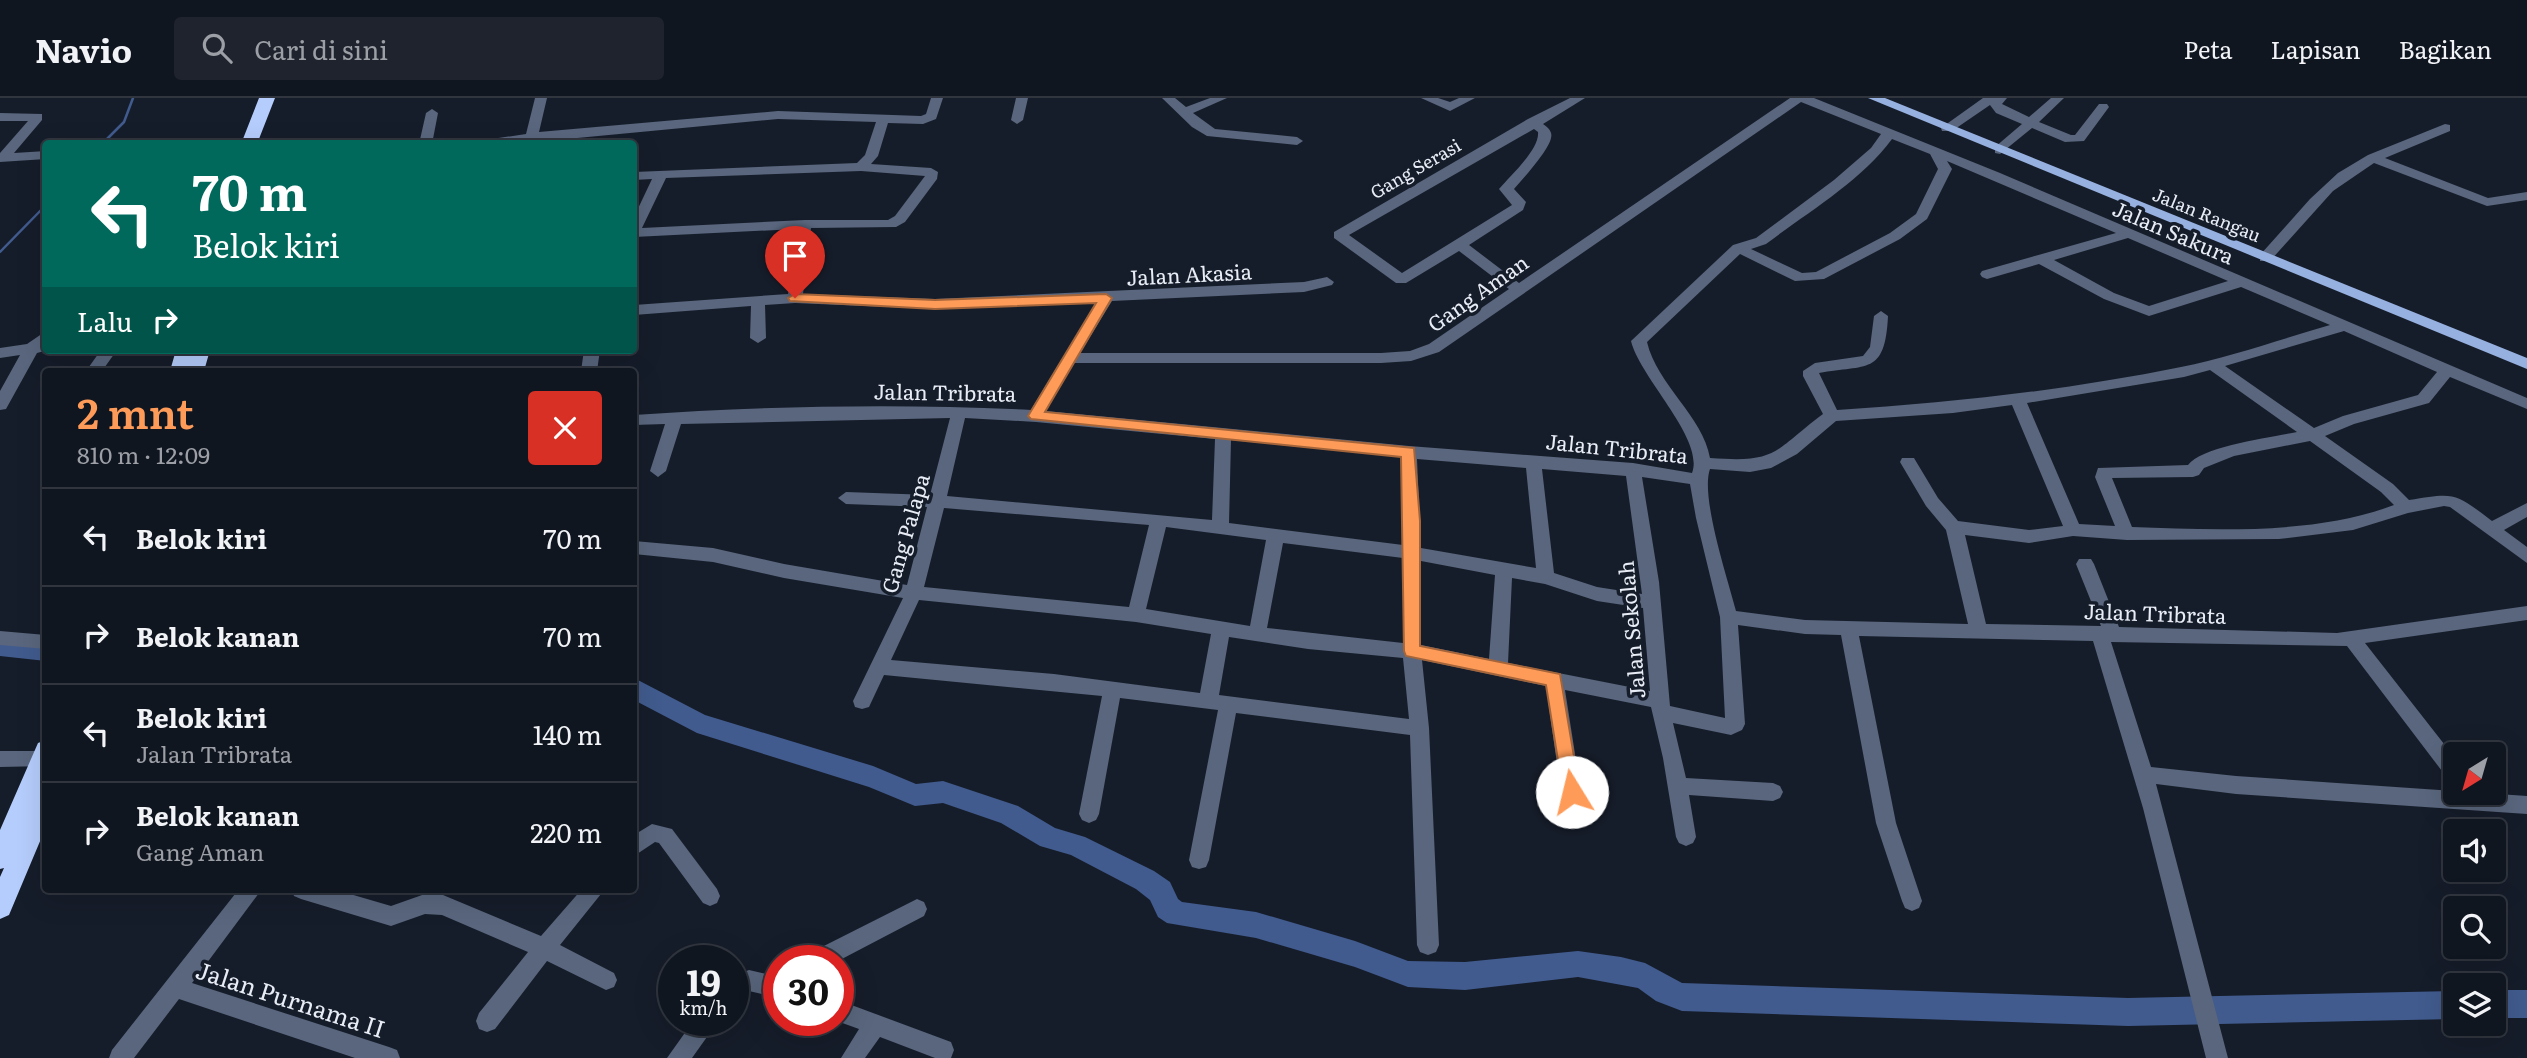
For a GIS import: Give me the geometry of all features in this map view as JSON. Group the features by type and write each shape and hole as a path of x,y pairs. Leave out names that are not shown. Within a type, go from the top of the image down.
{"highway":[{"path":"251,140 271,105"},
{"path":"265,140 271,105"},
{"path":"0,907 40,791 42,772"},
{"path":"1,852 40,791"}],"main road":[{"name":"Jalan Rangau","path":"1874,98 2527,364"}],"street":[{"path":"532,137 541,98"},
{"path":"512,140 778,115 927,119 932,116 937,98"},
{"path":"1017,120 1023,98"},
{"path":"1168,98 1197,124 1212,133 1297,141"},
{"path":"1185,112 1221,98"},
{"path":"1427,98 1450,107 1469,98"},
{"name":"Gang Serasi","path":"1460,245 1401,280 1339,235 1579,98"},
{"name":"Jalan Sakura","path":"1801,98 1935,151 2527,404"},
{"name":"Gang Aman","path":"1069,358 1224,360 1411,356 1434,348 1801,98"},
{"path":"1947,128 1991,98"},
{"path":"2001,98 1995,103 1997,108 2062,137 2076,139 2103,107"},
{"path":"2000,150 2058,98"},
{"path":"426,140 432,113"},
{"path":"0,117 38,117 1,158"},
{"path":"861,167 871,156 883,119"},
{"path":"1518,289 1460,245 1518,206 1519,202 1506,189 1528,166 1545,139 1544,131 1533,122"},
{"path":"2264,258 2334,185 2361,163 2445,128"},
{"path":"611,140 617,129"},
{"path":"1889,133 1876,151 1839,183 1761,241 1738,248 1640,338 1638,344 1689,430 1701,472 1771,462 1788,452 1832,416 1953,408 2099,387 2212,364 2346,326"},
{"path":"1738,248 1800,278 1819,276 1895,236 1922,216 1945,169 1935,151"},
{"path":"1,158 42,155"},
{"path":"2372,158 2478,200 2494,202 2527,196"},
{"path":"637,176 861,167 922,170 931,172 932,176 894,223 805,223 637,232"},
{"path":"637,226 661,174"},
{"path":"795,298 805,223"},
{"path":"1987,274 2127,234"},
{"path":"2040,258 2109,296 2149,310 2241,282"},
{"name":"Jalan Akasia","path":"637,310 795,298 935,304 1106,298 1304,287 1328,282"},
{"path":"1036,416 1106,298"},
{"path":"758,300 758,338"},
{"path":"1832,416 1811,376 1811,371 1873,358 1881,316"},
{"path":"0,353 39,347"},
{"path":"0,405 39,347"},
{"path":"2212,364 2387,488 2406,507"},
{"path":"2127,534 2103,477 2104,472 2193,471 2198,464 2231,451 2312,435 2349,420 2423,399 2447,370"},
{"path":"2017,399 2073,530"},
{"name":"Jalan Tribrata","path":"637,420 959,412 1036,416 1409,452 1701,472 1704,518 1729,617 1849,630 2351,638 2527,612"},
{"name":"Gang Palapa","path":"862,701 914,593 959,412"},
{"path":"658,471 675,418"},
{"path":"1220,529 1223,433"},
{"path":"1409,452 1412,651 1419,728 1429,945"},
{"path":"1533,461 1546,577"},
{"path":"1908,462 1931,502 1953,527 1979,631"},
{"name":"Jalan Sekolah","path":"1633,469 1652,602 1660,706 1686,837"},
{"path":"846,498 938,501 1159,520 1412,553 1546,577 1597,594 1652,602"},
{"path":"1953,527 2045,537 2062,536 2073,530 2204,536 2319,531 2406,507 2444,500 2455,501 2527,556"},
{"path":"2491,529 2527,509"},
{"path":"1136,615 1159,520"},
{"path":"1257,634 1275,537"},
{"path":"637,548 713,555 784,571 914,593 1136,615 1308,642 1412,651 1554,679 1731,727 1735,724 1729,617"},
{"path":"2085,564 2106,633 2217,1058"},
{"path":"1498,668 1504,571"},
{"path":"1199,860 1218,704 1221,629"},
{"path":"1849,630 1886,823 1912,901"},
{"path":"0,638 42,642"},
{"path":"2351,638 2443,757"},
{"path":"879,667 1112,690 1419,728"},
{"path":"1554,679 1572,792"},
{"path":"1089,814 1112,690"},
{"path":"0,759 42,754"},
{"path":"2143,774 2236,785 2443,796"},
{"path":"1677,786 1773,792"},
{"path":"2506,802 2527,805"},
{"path":"637,845 652,833 665,835 710,896"},
{"path":"120,1058 249,893"},
{"path":"314,893 391,916 425,904 443,905 544,948 606,980"},
{"path":"487,1021 592,893"},
{"path":"847,945 917,909"},
{"name":"Jalan Purnama II","path":"177,988 389,1058"},
{"path":"854,1017 943,1049"},
{"path":"852,1058 875,1025"},
{"path":"678,1058 695,1036"}],"waterway":[{"path":"106,140 124,122 133,98"},
{"path":"0,252 42,209"},
{"path":"0,646 42,651"},
{"path":"637,690 697,723 873,777 915,795 943,792 1009,814 1049,838 1076,845 1145,880 1160,891 1168,908 1177,914 1256,925 1355,954 1408,974 1465,976 1578,964 1621,970 1645,977 1666,991 1682,997 2128,1012 2443,1005"},
{"path":"2506,1004 2527,1004"}],"route":[{"path":"795,298 935,304 1106,298 1036,416 1409,452 1412,651 1554,679 1572,792"}]}
